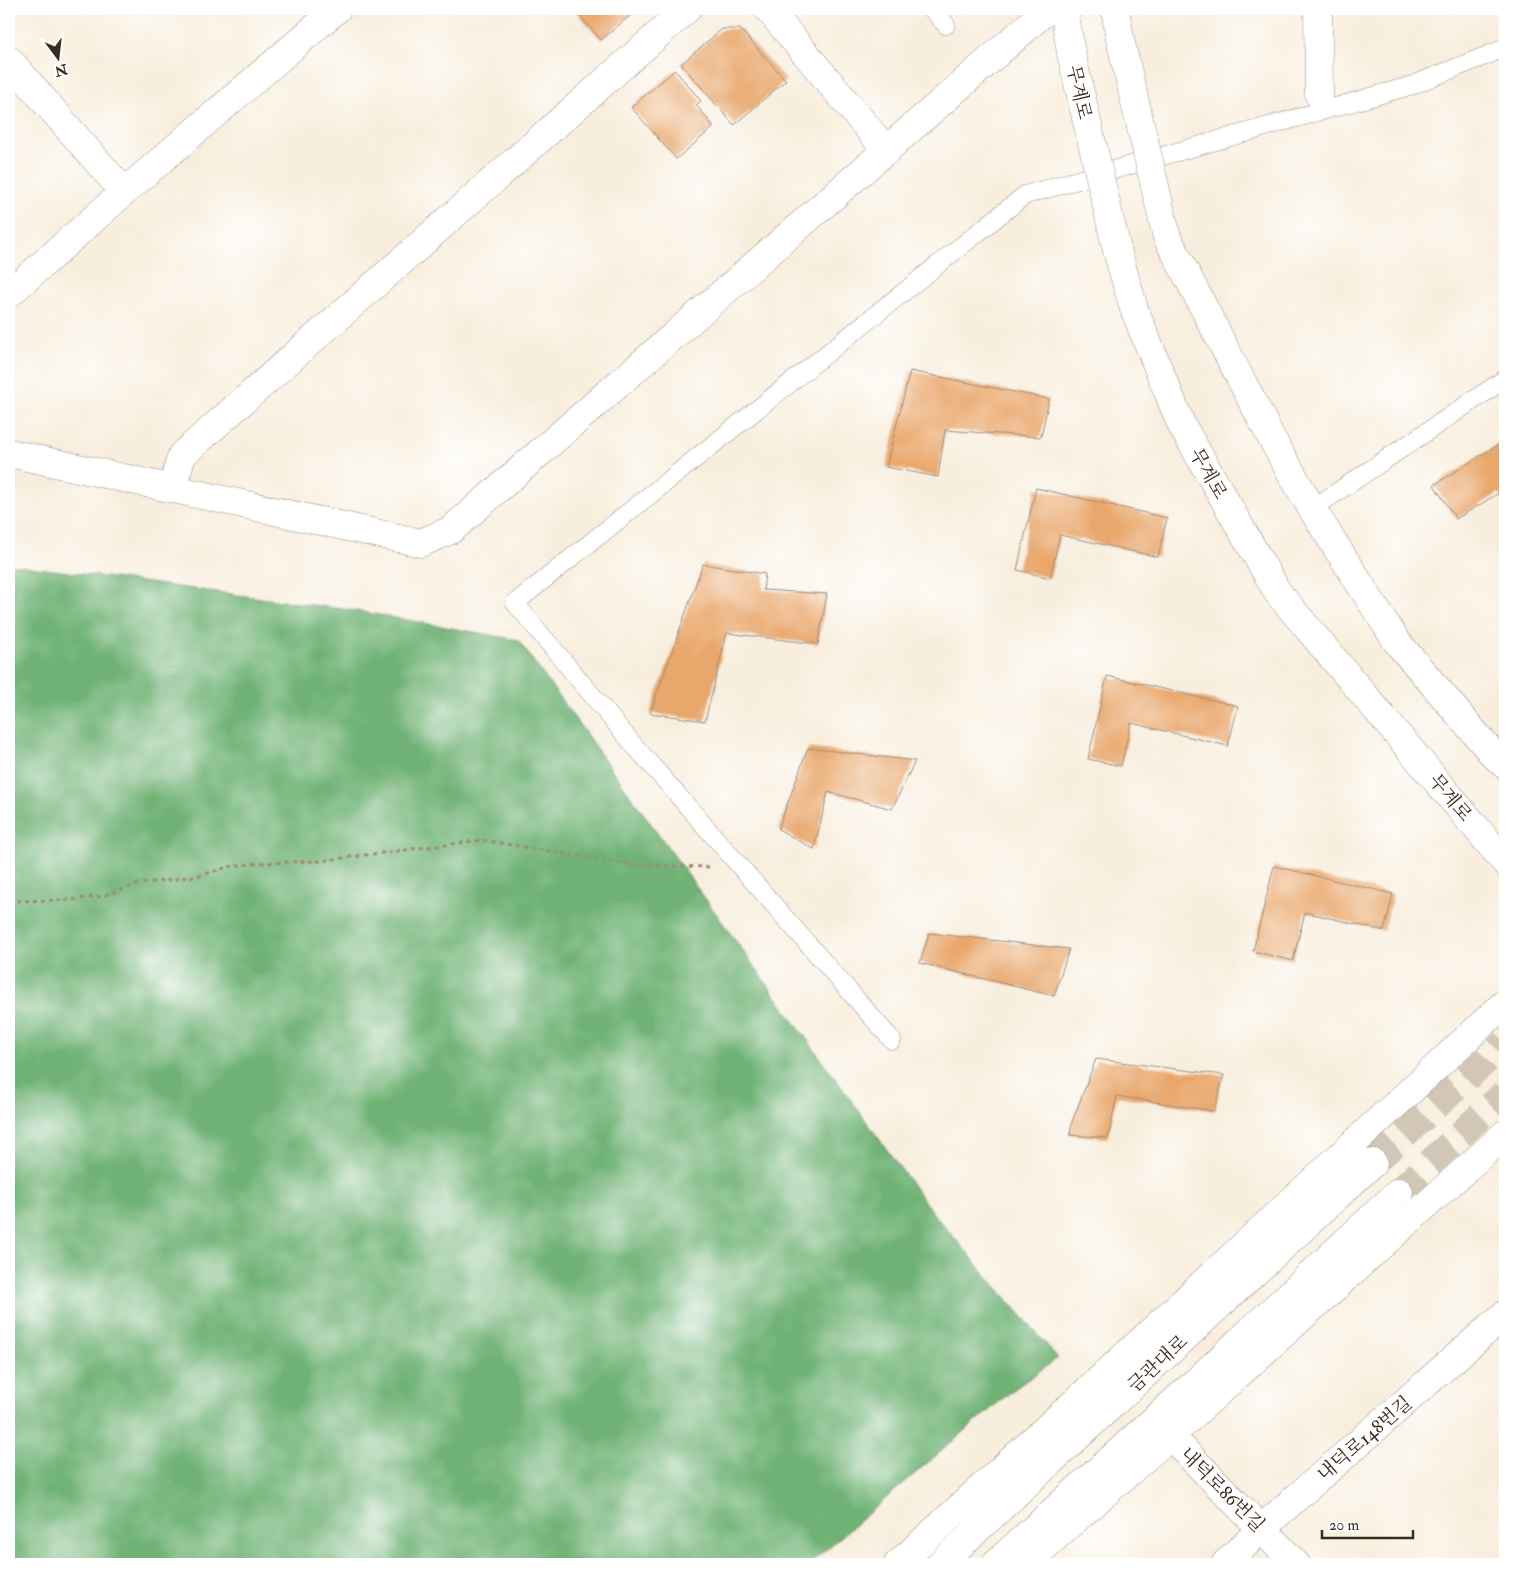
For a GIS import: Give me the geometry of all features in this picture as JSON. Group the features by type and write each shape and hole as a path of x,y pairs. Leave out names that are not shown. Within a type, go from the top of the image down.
{"main road":[{"path":"9,294 124,192 337,9"},
{"path":"172,488 182,455 687,9"},
{"path":"768,9 887,151"},
{"path":"9,452 421,543 451,530 1048,9"},
{"name":"무계로","path":"1064,9 1071,53 1117,250 1134,309 1181,424 1278,593 1505,862"},
{"path":"1115,9 1120,39 1167,237 1273,441 1312,509 1397,642 1492,753 1505,765"},
{"path":"1318,9 1319,95"},
{"path":"9,60 124,192"},
{"path":"898,1564 1505,1003"},
{"path":"1025,1564 1505,1134"},
{"name":"금관대로","path":"940,1564 1373,1163"},
{"path":"996,1564 1196,1383 1399,1192"},
{"name":"내덕로148번길","path":"1225,1564 1262,1528 1505,1314"},
{"name":"내덕로86번길","path":"1170,1436 1296,1564"}],"lane":[{"path":"932,9 946,25"},
{"path":"892,1040 632,743 515,603 1025,195 1413,84 1505,48"},
{"path":"1312,509 1505,379"}],"path":[{"path":"9,901 72,900 103,896 138,884 198,876 228,867 257,863 320,861 482,840 632,865 742,868"}],"green space":[{"path":"9,564 357,611 518,640 932,1212 1058,1358 1013,1390 809,1564 9,1564"}],"building":[{"path":"574,9 638,9 601,40"},
{"path":"722,29 740,29 786,80 734,125 681,64"},
{"path":"675,70 701,101 696,105 714,127 676,159 631,107"},
{"path":"910,371 1049,399 1041,437 945,430 938,477 886,467"},
{"path":"1505,440 1505,503 1499,493 1456,519 1434,485"},
{"path":"1036,488 1167,518 1158,557 1060,535 1050,578 1017,570"},
{"path":"703,564 765,574 763,590 827,594 818,644 727,633 705,721 650,713"},
{"path":"1107,676 1238,706 1228,746 1131,723 1121,766 1088,759"},
{"path":"808,748 915,761 892,809 828,792 814,849 778,829"},
{"path":"1274,866 1393,894 1384,931 1305,912 1293,961 1253,951"},
{"path":"929,933 1069,949 1054,996 920,963"},
{"path":"1096,1059 1224,1075 1214,1111 1117,1096 1108,1138 1070,1135 1072,1122"}],"tunnel":[{"path":"1373,1163 1505,1043"},
{"path":"1399,1192 1505,1093"}]}
